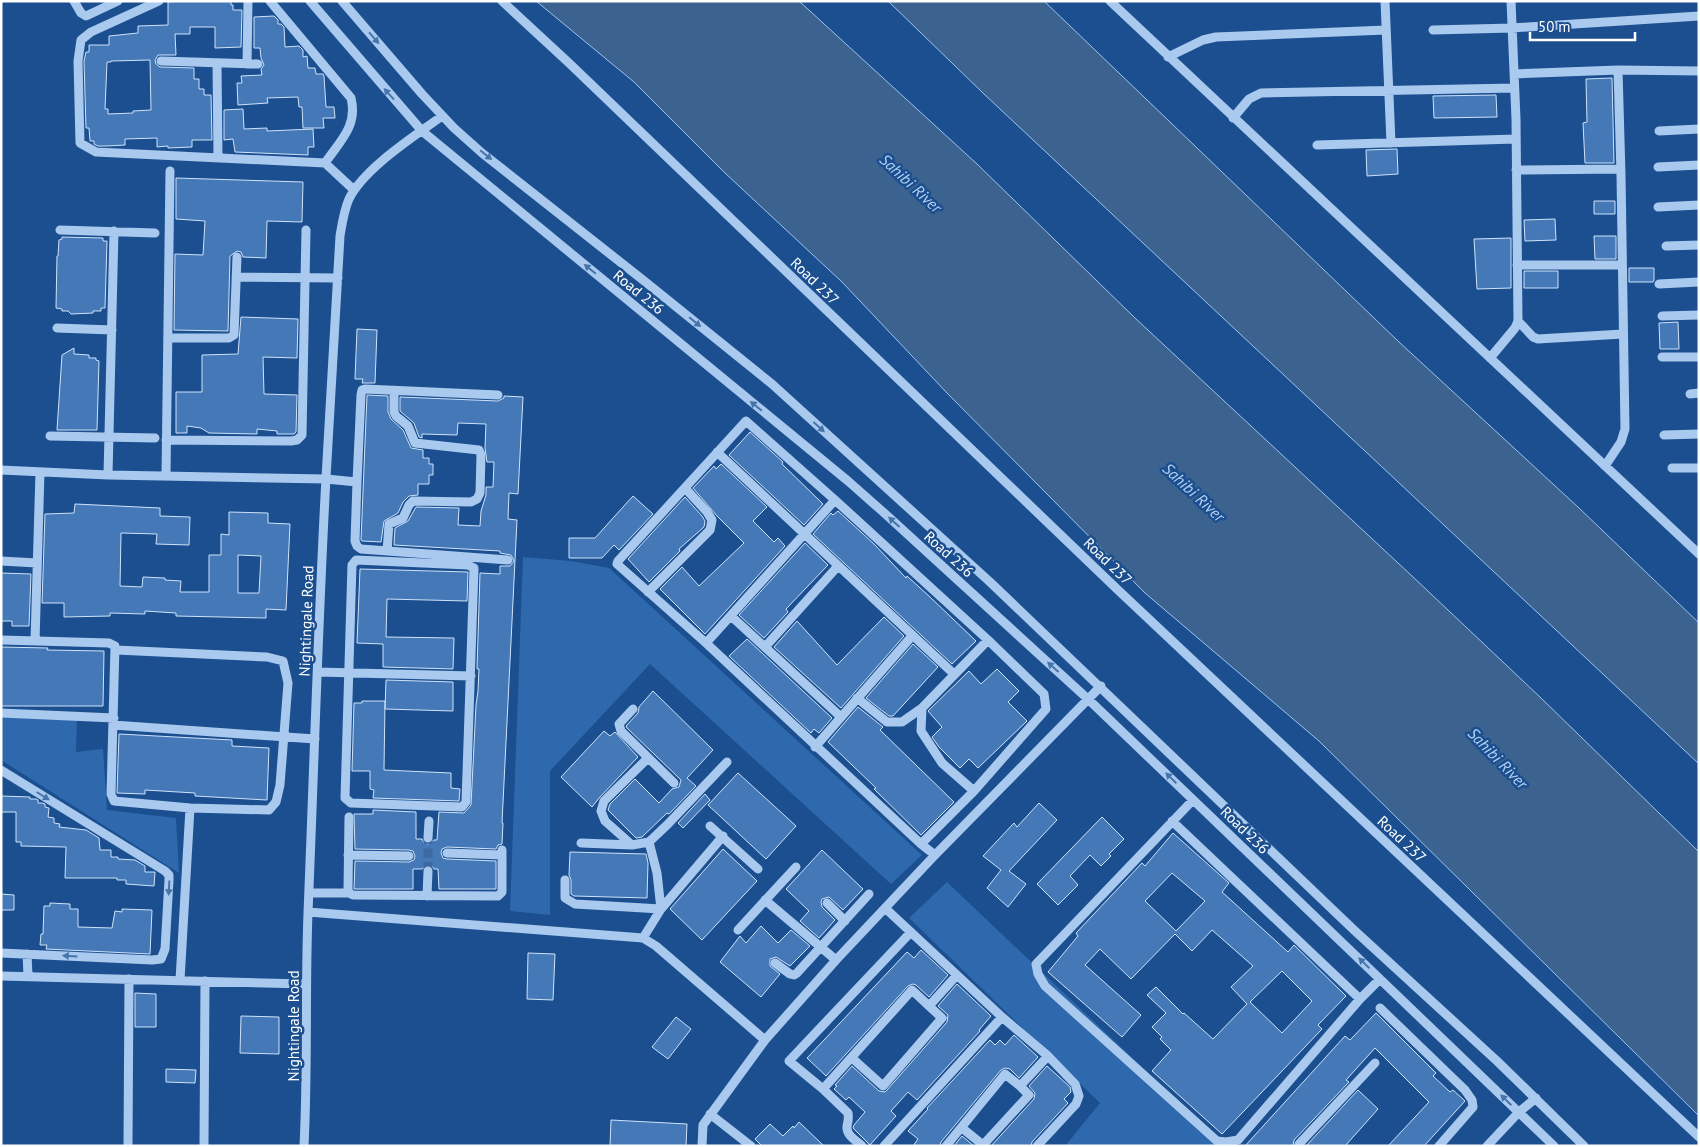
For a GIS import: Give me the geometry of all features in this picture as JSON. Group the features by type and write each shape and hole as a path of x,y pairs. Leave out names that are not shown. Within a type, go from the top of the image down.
{"street":[{"path":"74,1 82,14 86,16 118,1"},
{"path":"159,1 90,32 81,40 78,61 80,143 96,152 325,163 354,190"},
{"path":"247,64 248,1"},
{"path":"270,1 351,98 354,113 352,121 325,163"},
{"name":"Road 236","path":"310,1 422,131 848,481 1089,700 1554,1146"},
{"path":"342,1 442,116 482,152 772,384 990,582 1101,686 1355,930 1536,1098 1584,1146"},
{"name":"Road 237","path":"502,1 1111,583 1699,1137"},
{"path":"1110,1 1699,554"},
{"path":"1385,1 1391,143"},
{"path":"1490,358 1515,328 1518,321 1516,139 1511,1"},
{"path":"1433,30 1512,28 1699,16"},
{"path":"1168,57 1203,40 1216,38 1386,30"},
{"path":"161,61 258,64"},
{"path":"217,63 218,158"},
{"path":"1514,74 1618,70 1699,71"},
{"path":"1605,466 1621,442 1625,429 1618,70"},
{"path":"1233,118 1249,98 1261,93 1514,88"},
{"name":"Nightingale Road","path":"304,1146 307,1080 306,984 308,912 326,479 340,236 348,200 354,190 376,167 442,116"},
{"path":"1659,131 1699,129"},
{"path":"1318,145 1516,139"},
{"path":"1658,167 1699,166"},
{"path":"1516,170 1621,169"},
{"path":"166,476 170,171"},
{"path":"1658,208 1699,205"},
{"path":"60,230 155,233"},
{"path":"166,440 291,441 297,440 302,435 306,230"},
{"path":"108,475 114,232"},
{"path":"1666,246 1699,245"},
{"path":"168,338 232,337 236,331 237,257"},
{"path":"1517,265 1622,264"},
{"path":"236,277 338,278"},
{"path":"1659,284 1699,282"},
{"path":"1662,316 1699,315"},
{"path":"1518,321 1533,337 1544,340 1623,334"},
{"path":"58,328 112,330"},
{"path":"1662,357 1699,357"},
{"path":"498,395 362,390 360,395 355,541 361,549 508,560"},
{"path":"387,551 389,524 403,518 409,505 414,501 471,502 477,499 480,493 481,455 479,450 415,443 407,424 396,416 394,412 394,391"},
{"path":"921,844 974,791 1046,709 1044,694 988,640 746,421 617,562 619,566 706,643 816,747 921,844 935,855"},
{"path":"1664,435 1699,434"},
{"path":"50,436 155,438"},
{"path":"717,452 954,674"},
{"path":"1672,468 1699,468"},
{"path":"1,470 108,475 326,479 357,482"},
{"path":"35,641 40,472"},
{"path":"648,592 710,530 712,520 707,512 684,488"},
{"path":"706,643 835,500"},
{"path":"360,560 468,565 474,568 471,676 466,802 462,807 351,803 345,798 352,565 354,562 360,560"},
{"path":"1,561 37,562"},
{"path":"765,647 838,566"},
{"path":"731,616 841,717"},
{"path":"816,747 912,636"},
{"path":"1,640 109,643 115,646 111,794 114,801 190,808 268,810 276,802 280,785 288,683 283,661 267,657 116,650"},
{"path":"857,698 887,722 902,722 922,708 988,640"},
{"path":"318,672 471,676"},
{"path":"702,1146 703,1125 765,1040 836,960 935,855 1101,686"},
{"path":"922,708 921,732 942,763 974,791"},
{"path":"633,709 619,724 621,731 674,783"},
{"path":"1,712 315,739"},
{"path":"632,845 605,821 601,811 604,801 648,758"},
{"path":"581,843 632,845 649,842 727,762"},
{"path":"1,770 165,870 169,880 165,949 161,959 1,953"},
{"path":"1193,800 1036,964 1038,974 1045,986 1217,1141 1226,1142 1238,1140 1360,999 1380,979"},
{"path":"180,980 190,808"},
{"path":"349,817 349,893"},
{"path":"428,838 429,820"},
{"path":"1172,821 1360,999"},
{"path":"710,826 758,869"},
{"path":"643,938 661,909 723,836"},
{"path":"649,842 657,873 661,909"},
{"path":"309,893 349,893 354,896 498,896 502,892 502,852 447,853"},
{"path":"348,855 409,856"},
{"path":"738,930 796,867"},
{"path":"427,896 428,871"},
{"path":"565,880 565,898 575,904 661,909"},
{"path":"775,962 794,975 822,947 869,894"},
{"path":"765,900 836,960"},
{"path":"827,903 845,921"},
{"path":"885,908 1002,1017 1048,1056 1075,1084 1079,1096 1076,1104 1037,1146"},
{"path":"308,912 643,938 656,946 765,1040"},
{"path":"862,1146 849,1135 847,1130 848,1113 789,1061 911,932"},
{"path":"27,954 28,976"},
{"path":"929,1006 957,975"},
{"path":"1,976 306,984"},
{"path":"128,1146 129,979"},
{"path":"204,1146 205,981"},
{"path":"822,1089 912,990 942,1018 883,1086 852,1058"},
{"path":"1380,1008 1465,1090 1472,1100 1473,1108 1440,1146"},
{"path":"884,1146 1002,1017"},
{"path":"1020,1086 1048,1056"},
{"path":"1299,1146 1374,1063"},
{"path":"946,1146 1005,1074 1029,1094 983,1145 962,1128"},
{"path":"1487,1146 1519,1112 1536,1098"},
{"path":"710,1114 751,1146"}],"shaded area":[{"path":"523,557 571,561 609,568 922,855 891,884 650,664 550,771 550,915 510,911"},
{"path":"1,713 77,718 76,752 103,749 107,810 176,818 179,873 1,760"},
{"path":"947,882 1225,1146 1065,1146 1100,1103 909,918"}],"water":[{"name":"Sahibi River","path":"536,1 799,1 977,164 1135,318 1541,698 1699,852 1699,1116 1319,741 1145,593 947,393 842,282 725,173 634,82"},
{"path":"888,1 1044,1 1399,342 1579,508 1699,623 1699,764 984,94"}],"building":[{"path":"231,1 233,10 242,10 241,47 215,48 215,27 190,27 190,34 175,34 176,55 158,55 155,60 156,64 160,67 194,68 194,79 199,79 199,89 204,89 204,95 211,95 212,140 192,140 192,147 168,148 168,146 157,147 157,138 125,139 125,145 98,146 94,144 94,141 90,141 89,128 86,128 84,61 86,52 89,52 89,45 109,45 109,36 138,33 138,26 168,25 168,2","holes":["150,60 151,110 108,114 108,109 105,109 107,62"]},
{"path":"274,16 278,20 278,24 284,27 285,47 299,46 303,50 303,57 307,56 308,68 315,68 316,74 323,74 324,76 326,107 334,107 335,118 323,118 324,128 303,128 302,107 299,107 298,97 267,98 268,103 238,105 237,83 242,83 241,76 262,75 261,69 264,65 260,48 254,48 254,17"},
{"path":"1612,78 1614,163 1585,163 1583,123 1587,122 1586,79"},
{"path":"1496,95 1497,117 1434,118 1433,96"},
{"path":"243,109 244,129 267,128 267,131 313,129 314,147 308,147 308,155 235,152 233,139 224,140 224,110"},
{"path":"1397,149 1398,174 1367,176 1366,150"},
{"path":"176,178 303,182 302,222 267,221 266,258 243,257 241,252 237,251 230,256 228,331 174,330 175,254 203,255 205,221 176,219"},
{"path":"1594,201 1615,201 1615,214 1594,214"},
{"path":"1555,219 1556,240 1525,241 1524,220"},
{"path":"1594,236 1616,236 1616,259 1595,259"},
{"path":"62,237 103,238 103,241 107,241 105,308 101,308 101,311 71,314 68,311 56,308 57,256 59,240"},
{"path":"1511,238 1511,288 1477,289 1474,239"},
{"path":"1629,268 1654,268 1653,282 1629,282"},
{"path":"1524,271 1558,271 1558,288 1524,288"},
{"path":"241,317 298,319 297,358 263,357 264,394 297,395 296,432 294,434 277,434 277,431 257,429 257,434 209,433 201,428 187,426 187,433 176,433 176,392 202,392 202,355 238,354"},
{"path":"1678,322 1679,349 1660,349 1659,323"},
{"path":"357,329 377,330 375,383 362,383 363,379 355,379"},
{"path":"74,348 74,354 89,355 89,358 96,358 99,361 97,430 57,430 62,355"},
{"path":"367,395 388,396 388,412 391,419 403,430 411,448 423,450 423,458 429,458 429,464 433,464 433,475 429,475 429,484 418,484 418,495 409,496 403,502 398,513 384,521 381,542 361,540"},
{"path":"504,396 523,397 518,494 509,493 508,519 517,520 502,844 498,845 496,849 447,847 442,849 441,853 443,858 447,859 496,861 496,889 439,889 438,869 428,865 422,869 413,869 413,889 354,889 355,861 409,862 414,860 415,856 413,851 409,850 355,849 354,814 373,814 373,810 416,812 416,839 422,839 424,843 428,844 437,840 439,812 464,813 471,805 479,669 477,669 480,573 500,574 500,566 510,566 514,561 511,555 500,553 500,551 394,545 395,528 408,521 416,507 459,508 458,525 480,526 486,487 493,487 494,462 487,462 485,448 486,424 458,423 457,435 422,434 422,438 419,437 414,423 400,411 400,397 498,401 504,398"},
{"path":"750,432 783,462 782,464 823,504 804,525 729,455"},
{"path":"721,464 767,507 753,521 774,542 778,538 785,546 705,634 660,589 682,567 699,586 744,543 693,488 714,466 716,469"},
{"path":"633,496 653,514 619,550 614,545 602,558 569,558 569,538 595,538"},
{"path":"685,497 702,516 705,521 704,527 679,549 680,551 649,582 628,559"},
{"path":"75,504 160,508 160,516 190,517 189,545 156,544 157,534 121,533 120,586 142,587 143,577 165,578 165,580 181,581 180,592 209,592 209,555 221,555 221,534 229,535 229,512 268,513 268,523 290,524 286,610 266,609 266,618 176,616 176,613 145,611 145,614 110,613 110,616 64,617 64,603 42,603 45,514 74,513","holes":["238,555 261,556 259,593 238,593"]},
{"path":"838,511 874,544 906,578 907,576 976,641 952,664 813,534 831,513 833,515"},
{"path":"805,543 828,565 786,609 788,612 764,638 739,615"},
{"path":"360,569 468,572 467,601 387,599 386,637 454,638 453,669 383,667 383,644 357,643"},
{"path":"1,573 31,574 29,626 12,626 12,621 1,621"},
{"path":"884,617 904,636 841,708 774,647 797,621 837,665"},
{"path":"747,639 832,718 819,733 814,729 811,733 729,656"},
{"path":"913,644 938,667 893,716 889,716 866,698"},
{"path":"1,647 104,651 103,706 1,706"},
{"path":"997,669 1019,691 1008,702 1027,721 978,768 969,759 960,768 939,747 932,737 942,727 928,711 969,671 981,684"},
{"path":"386,680 453,682 453,711 385,709"},
{"path":"653,691 713,750 687,778 696,786 669,814 667,813 642,837 636,838 608,810 610,804 635,779 659,803 672,789 679,787 681,780 626,726 638,713 639,707"},
{"path":"362,701 385,701 384,770 451,773 451,788 460,789 459,801 373,798 374,790 370,789 370,771 352,771 354,703 362,703"},
{"path":"858,707 883,727 880,730 954,802 921,835 828,742"},
{"path":"604,731 610,736 615,732 638,757 592,807 561,777"},
{"path":"119,734 232,740 232,746 269,748 267,800 195,796 195,793 145,790 145,794 117,793"},
{"path":"738,773 796,826 766,859 708,805"},
{"path":"705,794 710,800 683,828 678,823"},
{"path":"1,796 30,797 30,799 38,800 38,803 45,804 45,807 49,808 48,817 54,818 54,823 60,824 59,827 86,830 99,838 100,850 111,850 111,857 135,860 145,866 145,872 155,872 154,886 126,884 126,880 117,880 117,878 65,878 66,847 21,846 21,842 16,842 16,812 1,812"},
{"path":"1039,803 1057,820 1009,871 1026,884 1008,907 987,888 1001,870 983,856 1014,823 1017,827"},
{"path":"1102,817 1124,839 1109,854 1111,856 1101,866 1090,855 1070,876 1078,885 1058,905 1037,884"},
{"path":"1173,833 1229,883 1222,892 1288,952 1294,945 1346,996 1318,1025 1322,1029 1222,1134 1152,1071 1171,1050 1152,1027 1166,1013 1147,995 1156,987 1183,1014 1213,1039 1247,1004 1231,987 1253,966 1212,930 1192,951 1175,934 1131,979 1100,949 1085,965 1141,1015 1122,1037 1048,972 1078,936 1076,933 1142,863 1145,866","holes":["1172,873 1205,901 1176,931 1145,901","1282,971 1312,1001 1282,1033 1250,1002"]},
{"path":"723,849 757,881 702,940 670,909"},
{"path":"822,850 863,889 843,910 829,897 822,899 822,907 835,920 819,938 800,921 809,911 786,889"},
{"path":"570,852 646,854 648,863 647,898 574,896 571,894 569,875"},
{"path":"1,894 14,895 14,910 1,910"},
{"path":"50,903 70,904 70,909 78,909 78,927 112,928 115,911 122,912 122,909 152,910 150,954 46,949 47,945 40,945 41,934 43,934 44,906 50,906"},
{"path":"761,926 778,943 791,930 810,946 790,966 776,957 770,959 770,966 780,974 761,997 720,962 740,936 746,943"},
{"path":"921,950 948,975 929,997 916,985 908,986 826,1076 807,1058 907,952 914,958"},
{"path":"528,953 555,954 553,1000 527,999"},
{"path":"957,984 991,1016 980,1031 917,1100 908,1092 891,1111 896,1116 870,1145 853,1128 865,1112 849,1097 846,1100 834,1089 837,1086 835,1085 852,1066 879,1091 885,1092 947,1022 948,1015 938,1006"},
{"path":"135,993 156,994 156,1027 135,1027"},
{"path":"1376,1013 1436,1073 1433,1076 1450,1092 1453,1090 1465,1101 1424,1146 1388,1146 1429,1102 1375,1048 1346,1080 1349,1082 1294,1140 1293,1146 1245,1146 1345,1036 1350,1040"},
{"path":"241,1016 279,1017 279,1054 240,1053"},
{"path":"676,1017 691,1029 668,1059 652,1047"},
{"path":"1014,1035 1038,1057 1019,1078 1010,1069 1005,1068 1001,1070 941,1142 940,1146 913,1146 918,1139 908,1131 927,1108 990,1040 995,1045 1000,1040 1005,1045"},
{"path":"1047,1066 1070,1087 1071,1092 1064,1099 1068,1103 1032,1142 1031,1146 991,1146 1034,1099 1035,1093 1029,1086"},
{"path":"166,1069 196,1070 195,1083 166,1082"},
{"path":"1358,1090 1378,1109 1345,1146 1306,1146"},
{"path":"611,1120 687,1124 686,1146 610,1146"},
{"path":"799,1122 824,1146 762,1146 755,1139 770,1124 783,1136"},
{"path":"962,1136 974,1146 954,1146"}],"tunnel":[{"path":"428,838 428,871"}]}
